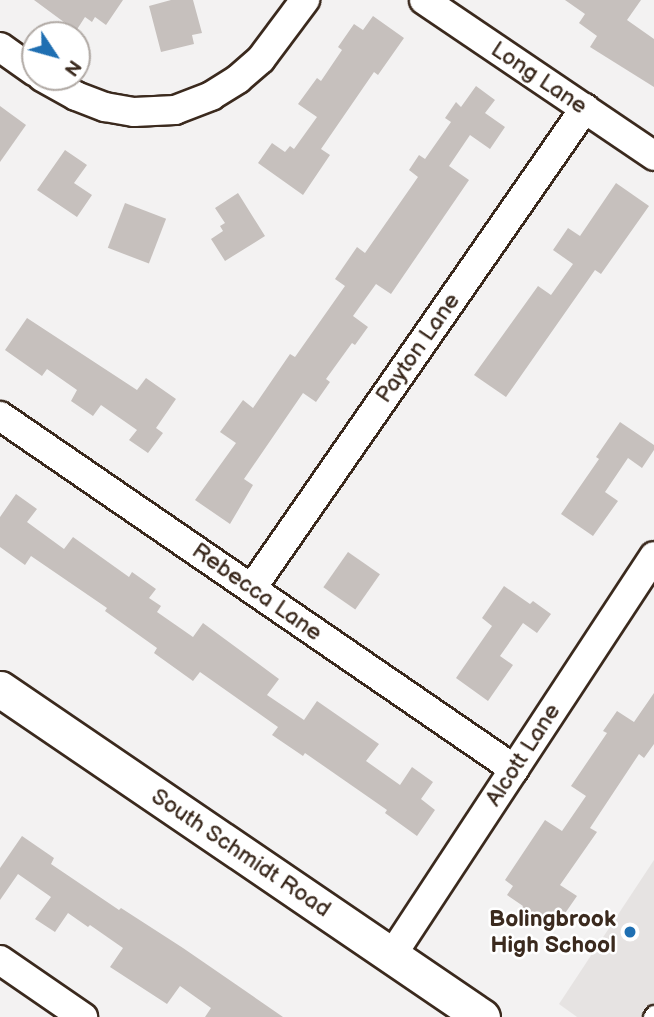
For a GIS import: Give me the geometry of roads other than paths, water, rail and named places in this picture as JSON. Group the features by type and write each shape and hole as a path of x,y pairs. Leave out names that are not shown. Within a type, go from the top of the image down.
{"street":[{"path":"67,91 105,107 134,112 175,110 211,96 238,79 261,59 305,0"},
{"name":"Long Lane","path":"424,0 654,156"},
{"path":"0,47 21,62"},
{"name":"Payton Lane","path":"252,589 585,108"},
{"name":"Rebecca Lane","path":"0,416 514,769"},
{"name":"Alcott Lane","path":"392,955 654,556"},
{"name":"South Schmidt Road","path":"0,688 482,1017"},
{"path":"0,960 83,1017"}],"place":[{"name":"Bolingbrook High School","path":"630,932"}]}
